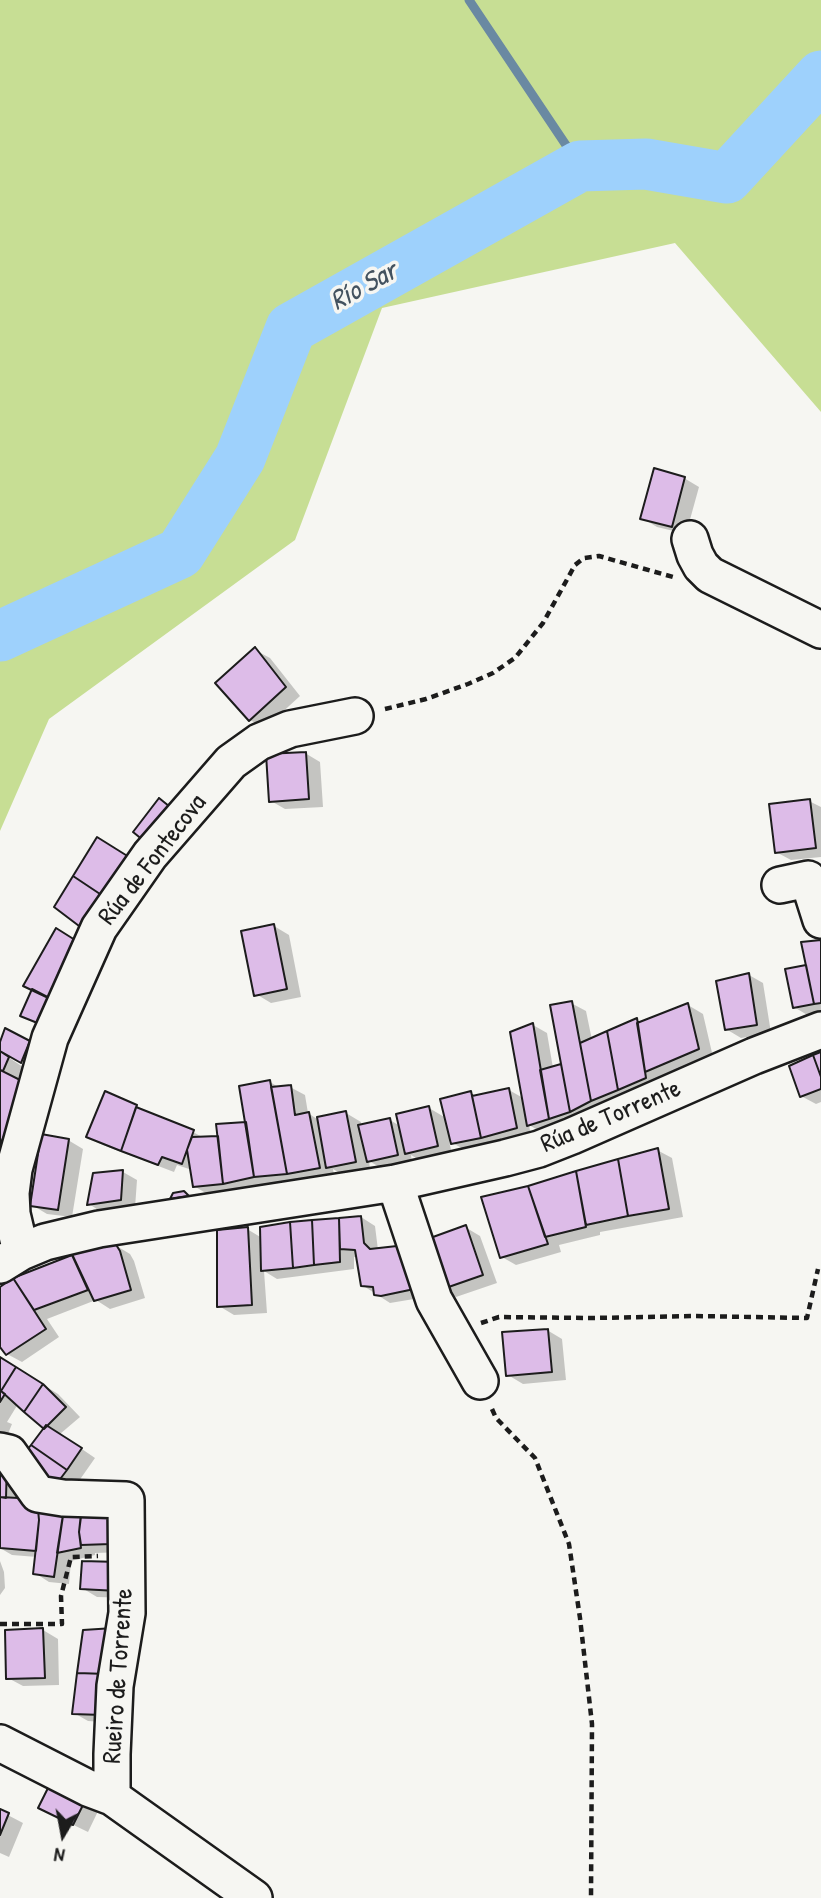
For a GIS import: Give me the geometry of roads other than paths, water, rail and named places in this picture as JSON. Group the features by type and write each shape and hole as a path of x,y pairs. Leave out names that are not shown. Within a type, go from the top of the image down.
{"street":[{"path":"690,539 701,566 710,575 821,630"},
{"name":"Rúa de Fontecova","path":"11,1259 11,1193 14,1169 50,1038 99,928 150,855 231,762 259,742 290,729 355,716"},
{"path":"780,885 808,879 821,920"},
{"name":"Rúa de Torrente","path":"11,1259 46,1242 99,1229 395,1183 539,1149 821,1030"},
{"path":"395,1183 434,1300 480,1381"},
{"name":"Rueiro de Torrente","path":"0,1451 9,1453 38,1493 63,1498 126,1500 127,1613 115,1686 112,1797"},
{"path":"0,1742 88,1788 112,1797 254,1898"}],"waterway":[{"path":"469,0 580,166"},
{"name":"Río Sar","path":"0,636 180,553 240,458 291,328 580,166 646,164 727,178 821,76"}]}
